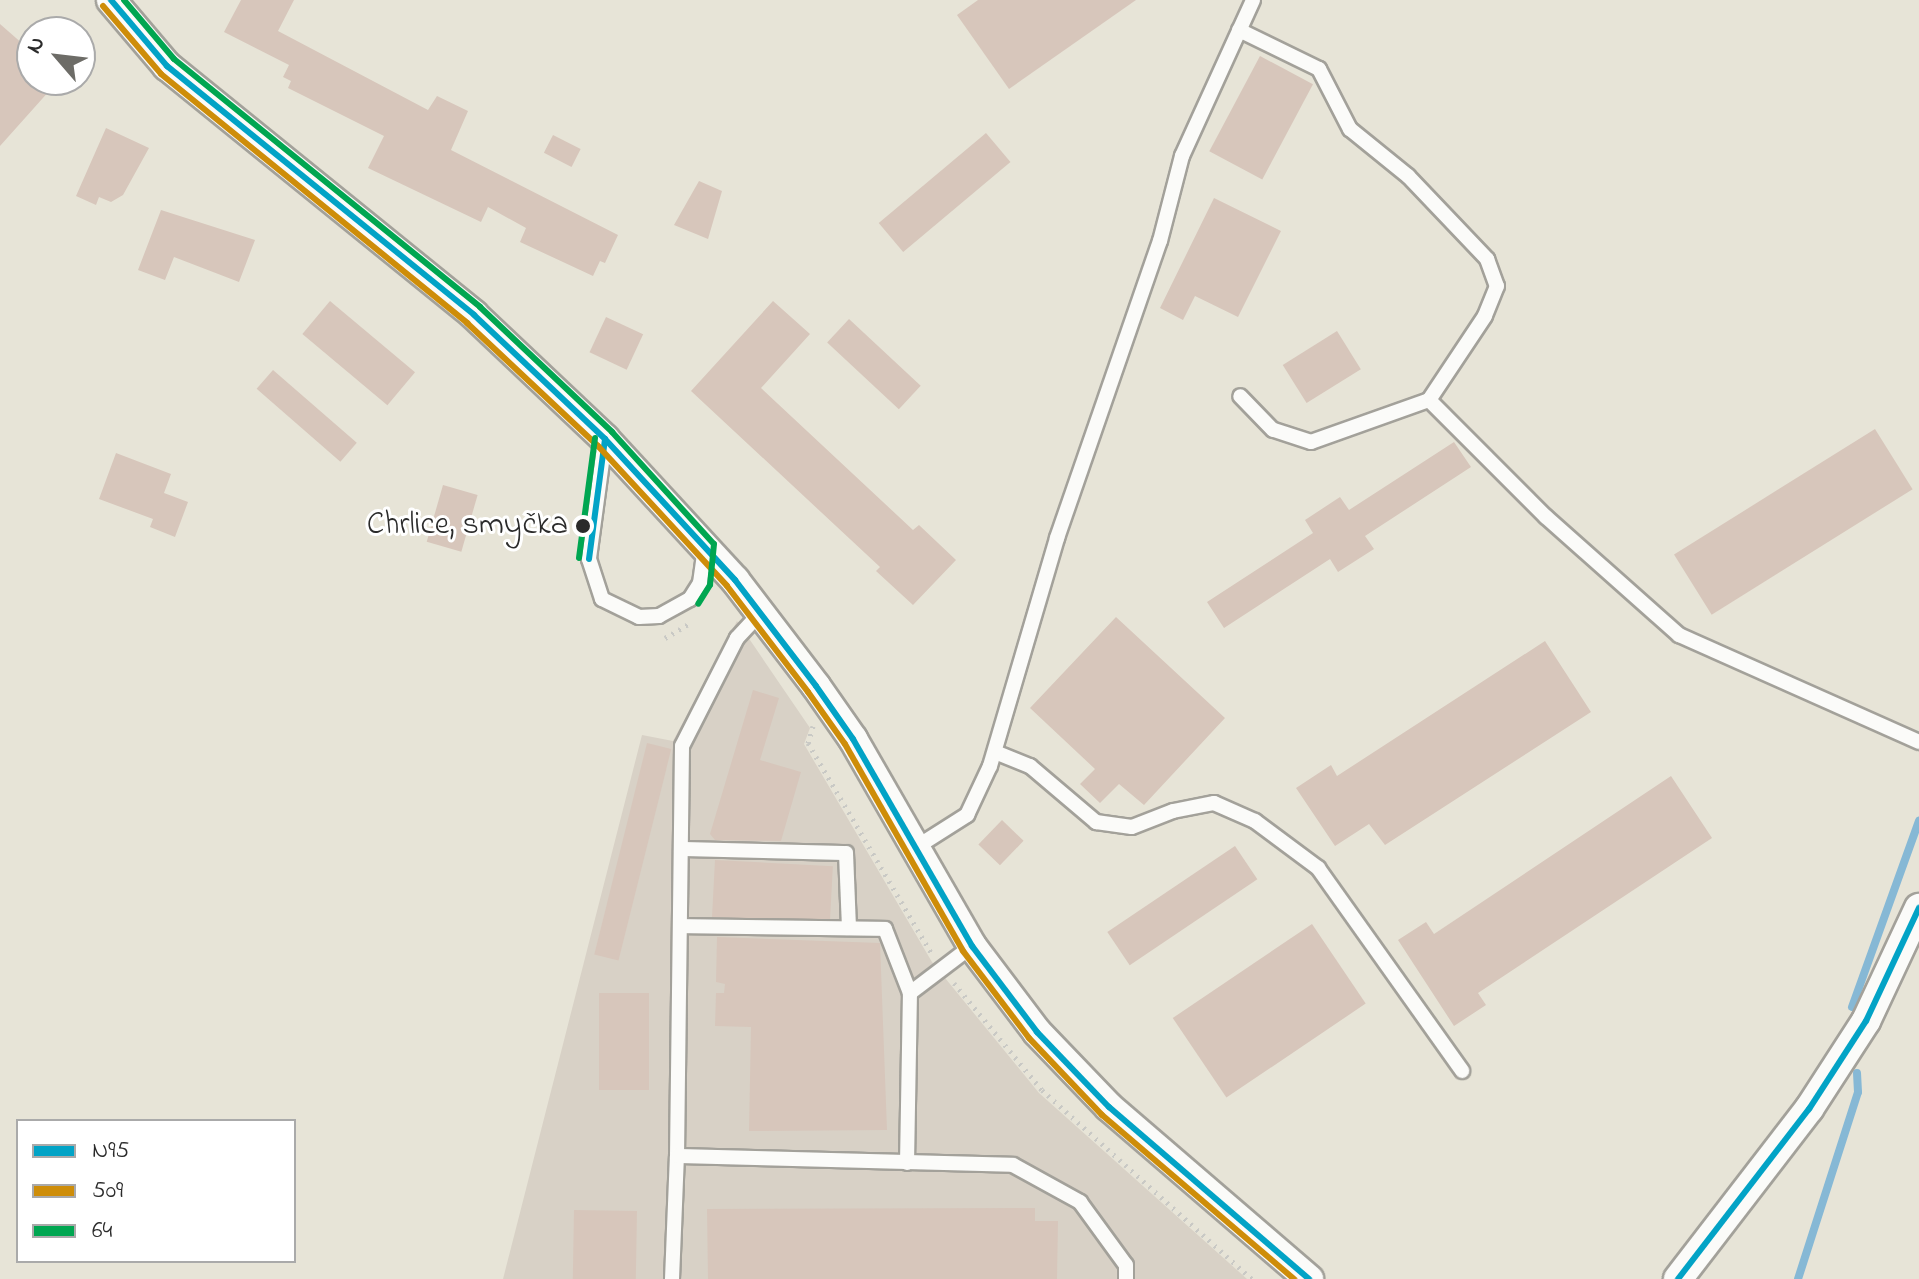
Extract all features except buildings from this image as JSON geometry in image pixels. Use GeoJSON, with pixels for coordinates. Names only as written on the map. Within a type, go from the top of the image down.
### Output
{"type":"FeatureCollection","features":[{"type":"Feature","properties":{"kind":"street"},"geometry":{"type":"LineString","coordinates":[[111,0],[167,66],[474,315],[605,439],[760,613],[853,739],[972,946],[1083,1082],[1309,1279]]}},
{"type":"Feature","properties":{"kind":"street"},"geometry":{"type":"LineString","coordinates":[[1678,1279],[1817,1096],[1866,1021],[1919,908]]}},
{"type":"Feature","properties":{"kind":"lane"},"geometry":{"type":"LineString","coordinates":[[915,848],[967,815],[995,752],[1057,538],[1160,241],[1182,156],[1253,0]]}},
{"type":"Feature","properties":{"kind":"lane"},"geometry":{"type":"LineString","coordinates":[[1239,30],[1319,69],[1350,129],[1408,176],[1496,271],[1497,286],[1485,316],[1429,400],[1311,442],[1273,430],[1240,396]]}},
{"type":"Feature","properties":{"kind":"lane"},"geometry":{"type":"LineString","coordinates":[[1429,400],[1546,517],[1679,635],[1919,742]]}},
{"type":"Feature","properties":{"kind":"lane"},"geometry":{"type":"LineString","coordinates":[[605,439],[589,559],[602,599],[639,617],[659,616],[690,599],[700,583],[705,548]]}},
{"type":"Feature","properties":{"kind":"lane"},"geometry":{"type":"LineString","coordinates":[[672,1279],[677,1156],[682,746],[737,638],[760,613]]}},
{"type":"Feature","properties":{"kind":"lane"},"geometry":{"type":"LineString","coordinates":[[995,752],[1030,766],[1096,822],[1132,827],[1173,811],[1214,803],[1255,821],[1318,868],[1462,1071]]}},
{"type":"Feature","properties":{"kind":"lane"},"geometry":{"type":"LineString","coordinates":[[681,849],[846,853],[849,928]]}},
{"type":"Feature","properties":{"kind":"lane"},"geometry":{"type":"LineString","coordinates":[[681,926],[885,929],[910,993],[907,1163]]}},
{"type":"Feature","properties":{"kind":"lane"},"geometry":{"type":"LineString","coordinates":[[910,993],[972,946]]}},
{"type":"Feature","properties":{"kind":"lane"},"geometry":{"type":"LineString","coordinates":[[677,1156],[1013,1165],[1080,1202],[1126,1265],[1126,1279]]}},
{"type":"Feature","properties":{"kind":"path"},"geometry":{"type":"LineString","coordinates":[[652,637],[682,631],[699,613]]}},
{"type":"Feature","properties":{"kind":"shaded area"},"geometry":{"type":"Polygon","coordinates":[[[737,621],[810,728],[804,744],[932,962],[1039,1093],[1247,1279],[503,1279],[642,735],[673,741],[737,621]]]}},
{"type":"Feature","properties":{"kind":"waterway"},"geometry":{"type":"LineString","coordinates":[[1852,1007],[1919,821]]}},
{"type":"Feature","properties":{"kind":"waterway"},"geometry":{"type":"LineString","coordinates":[[1798,1279],[1858,1092],[1857,1073]]}},
{"type":"Feature","properties":{"kind":"transit line","name":"N95"},"geometry":{"type":"LineString","coordinates":[[111,0],[167,66],[474,315],[605,439],[735,580],[816,686],[853,739],[972,946],[1037,1032],[1109,1107],[1309,1279]]}},
{"type":"Feature","properties":{"kind":"transit line","name":"64"},"geometry":{"type":"LineString","coordinates":[[124,0],[174,59],[480,307],[612,432],[714,544],[710,585],[698,604]]}},
{"type":"Feature","properties":{"kind":"transit line","name":"509"},"geometry":{"type":"LineString","coordinates":[[103,6],[161,74],[467,323],[598,446],[727,586],[808,692],[845,744],[963,951],[1029,1038],[1102,1115],[1294,1279]]}},
{"type":"Feature","properties":{"kind":"transit line","name":"64"},"geometry":{"type":"LineString","coordinates":[[579,558],[595,438]]}},
{"type":"Feature","properties":{"kind":"transit line","name":"N95"},"geometry":{"type":"LineString","coordinates":[[589,559],[605,439]]}},
{"type":"Feature","properties":{"kind":"transit line","name":"N95"},"geometry":{"type":"LineString","coordinates":[[1678,1279],[1809,1109],[1866,1021],[1919,908]]}},
{"type":"Feature","properties":{"kind":"place","name":"Chrlice, smyčka"},"geometry":{"type":"Point","coordinates":[583,526]}}]}
